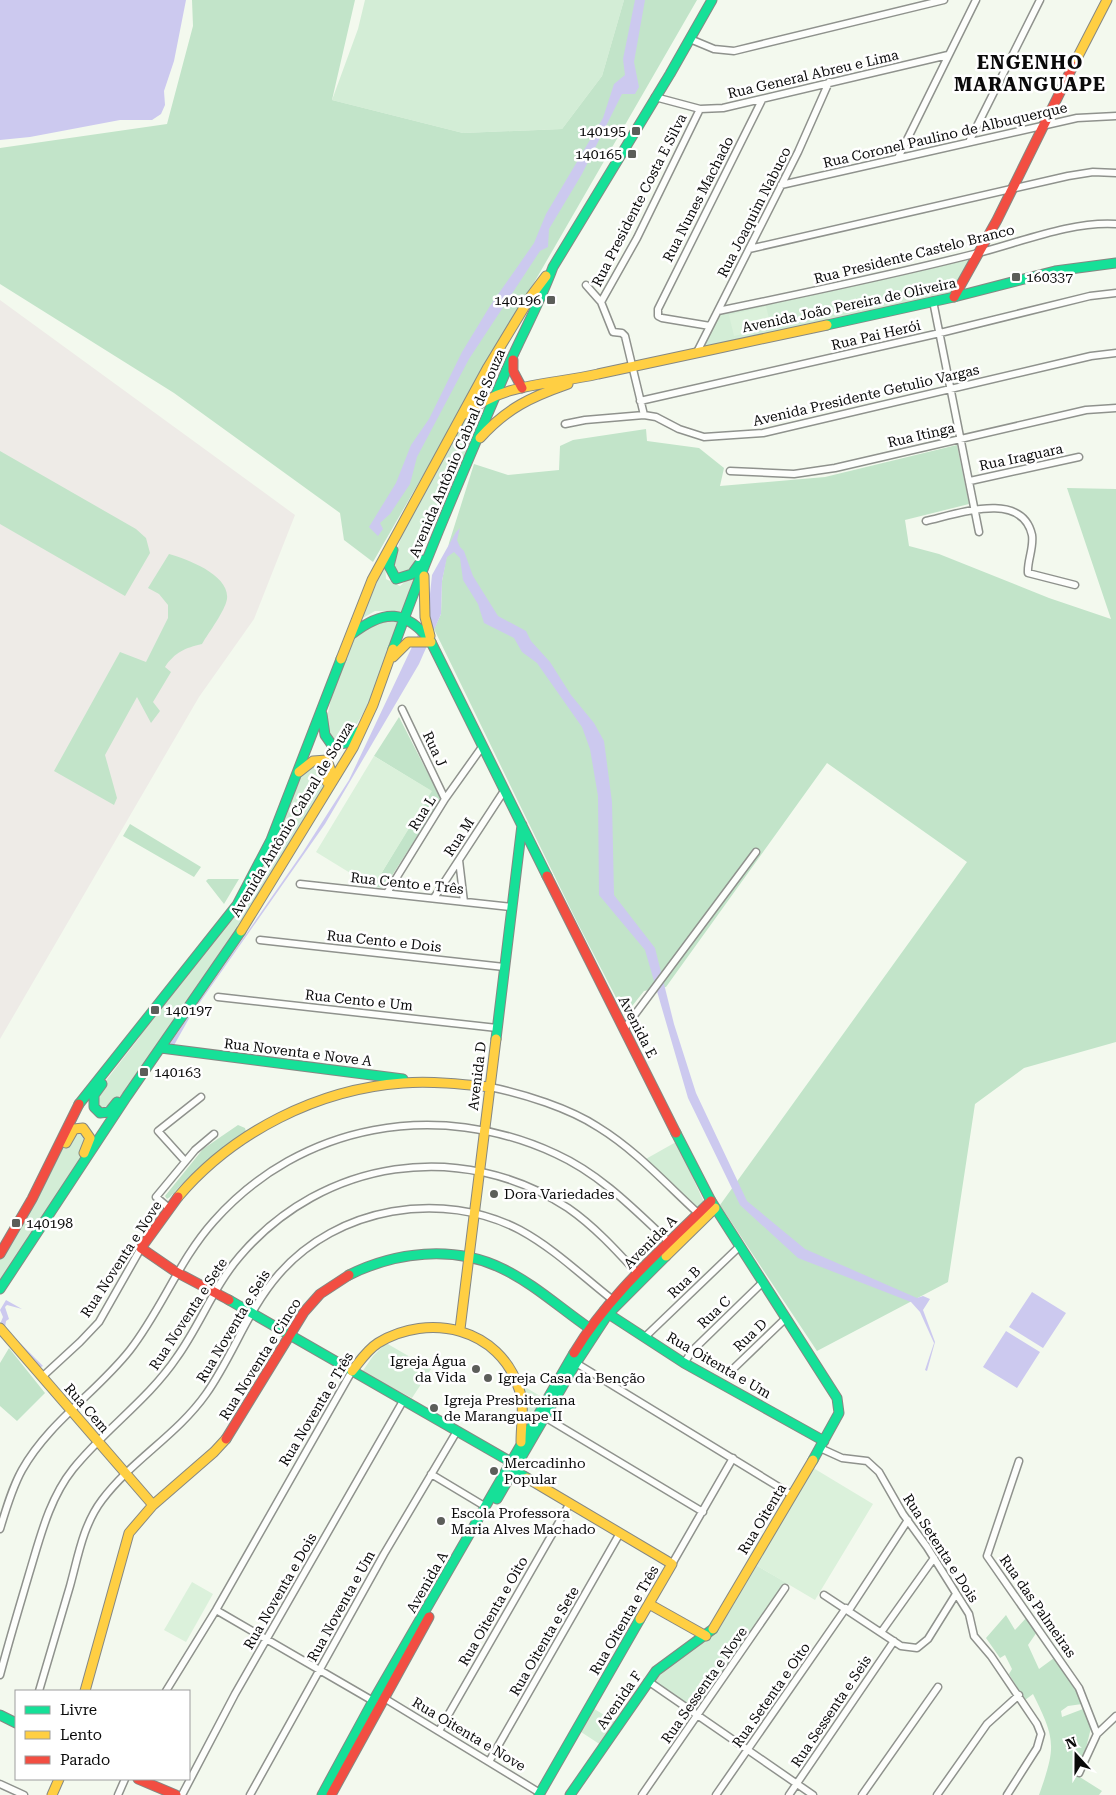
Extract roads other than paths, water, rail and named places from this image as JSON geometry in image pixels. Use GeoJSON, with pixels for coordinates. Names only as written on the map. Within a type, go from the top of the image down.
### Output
{"type":"FeatureCollection","features":[{"type":"Feature","properties":{"kind":"main road","name":"Avenida Antônio Cabral de Souza"},"geometry":{"type":"LineString","coordinates":[[0,1254],[32,1199],[70,1120],[86,1093],[159,1005],[237,905],[271,840],[372,580],[407,513],[464,415],[488,368],[531,296],[553,267],[712,0]]}},
{"type":"Feature","properties":{"kind":"main road"},"geometry":{"type":"LineString","coordinates":[[954,297],[979,253],[1107,0]]}},
{"type":"Feature","properties":{"kind":"main road","name":"Avenida João Pereira de Oliveira"},"geometry":{"type":"LineString","coordinates":[[464,415],[476,403],[497,393],[587,377],[954,297],[1079,266],[1116,263]]}},
{"type":"Feature","properties":{"kind":"main road","name":"Avenida Antônio Cabral de Souza"},"geometry":{"type":"LineString","coordinates":[[0,1289],[280,869],[353,748],[388,665],[404,618],[460,478],[514,353],[542,298],[553,267]]}},
{"type":"Feature","properties":{"kind":"main road"},"geometry":{"type":"LineString","coordinates":[[514,353],[513,371],[522,388]]}},
{"type":"Feature","properties":{"kind":"main road","name":"Avenida João Pereira de Oliveira"},"geometry":{"type":"LineString","coordinates":[[474,445],[489,426],[511,406],[525,399],[587,377]]}},
{"type":"Feature","properties":{"kind":"main road"},"geometry":{"type":"LineString","coordinates":[[407,513],[390,558],[390,571],[396,579],[407,577],[419,566],[450,495],[460,478]]}},
{"type":"Feature","properties":{"kind":"main road"},"geometry":{"type":"LineString","coordinates":[[424,569],[425,617],[432,642]]}},
{"type":"Feature","properties":{"kind":"main road"},"geometry":{"type":"LineString","coordinates":[[351,635],[372,619],[392,615],[404,618],[421,627],[432,642]]}},
{"type":"Feature","properties":{"kind":"main road"},"geometry":{"type":"LineString","coordinates":[[388,665],[402,646],[413,641],[432,642]]}},
{"type":"Feature","properties":{"kind":"main road","name":"Avenida E"},"geometry":{"type":"LineString","coordinates":[[432,642],[482,747],[713,1204],[837,1398],[839,1413]]}},
{"type":"Feature","properties":{"kind":"main road"},"geometry":{"type":"LineString","coordinates":[[322,710],[325,735],[332,745],[346,743],[365,723]]}},
{"type":"Feature","properties":{"kind":"main road"},"geometry":{"type":"LineString","coordinates":[[280,869],[286,847],[328,779],[331,766],[327,760],[319,759],[313,761],[298,773]]}},
{"type":"Feature","properties":{"kind":"main road","name":"Avenida D"},"geometry":{"type":"LineString","coordinates":[[460,1329],[522,825]]}},
{"type":"Feature","properties":{"kind":"main road"},"geometry":{"type":"LineString","coordinates":[[159,1005],[148,1024],[94,1095],[92,1101],[97,1112],[109,1112],[115,1106],[174,1020],[196,997]]}},
{"type":"Feature","properties":{"kind":"main road","name":"Rua Noventa e Nove A"},"geometry":{"type":"LineString","coordinates":[[161,1048],[430,1082]]}},
{"type":"Feature","properties":{"kind":"main road","name":"Rua Noventa e Nove"},"geometry":{"type":"LineString","coordinates":[[141,1248],[168,1208],[198,1176],[222,1155],[285,1116],[315,1102],[364,1088],[430,1082],[490,1087]]}},
{"type":"Feature","properties":{"kind":"main road"},"geometry":{"type":"LineString","coordinates":[[32,1199],[48,1177],[71,1133],[77,1128],[87,1130],[90,1138],[87,1147],[47,1210],[36,1236]]}},
{"type":"Feature","properties":{"kind":"main road","name":"Avenida A"},"geometry":{"type":"LineString","coordinates":[[331,1795],[589,1328],[713,1204]]}},
{"type":"Feature","properties":{"kind":"main road","name":"Avenida A"},"geometry":{"type":"LineString","coordinates":[[615,1301],[637,1274],[669,1242],[701,1216]]}},
{"type":"Feature","properties":{"kind":"main road"},"geometry":{"type":"LineString","coordinates":[[141,1248],[176,1272],[254,1313],[457,1431],[620,1534],[672,1564]]}},
{"type":"Feature","properties":{"kind":"main road","name":"Rua Noventa e Cinco"},"geometry":{"type":"LineString","coordinates":[[85,1690],[129,1533],[153,1505],[214,1452],[229,1435],[304,1311],[316,1298],[336,1282],[360,1269],[391,1258],[420,1253],[469,1257],[487,1262],[510,1273],[589,1328]]}},
{"type":"Feature","properties":{"kind":"main road","name":"Avenida A"},"geometry":{"type":"LineString","coordinates":[[322,1795],[373,1700],[512,1466],[521,1445],[576,1363],[605,1312]]}},
{"type":"Feature","properties":{"kind":"main road","name":"Rua Oitenta e Um"},"geometry":{"type":"LineString","coordinates":[[605,1312],[684,1362],[822,1444]]}},
{"type":"Feature","properties":{"kind":"main road","name":"Rua Noventa e Três"},"geometry":{"type":"LineString","coordinates":[[352,1371],[368,1351],[388,1337],[423,1326],[437,1325],[460,1329],[486,1342],[499,1354],[514,1376],[522,1404],[521,1445]]}},
{"type":"Feature","properties":{"kind":"main road","name":"Rua Cem"},"geometry":{"type":"LineString","coordinates":[[0,1328],[125,1475],[153,1505]]}},
{"type":"Feature","properties":{"kind":"main road","name":"Rua Oitenta"},"geometry":{"type":"LineString","coordinates":[[706,1636],[718,1621],[839,1413]]}},
{"type":"Feature","properties":{"kind":"main road","name":"Rua Oitenta e Três"},"geometry":{"type":"LineString","coordinates":[[540,1794],[672,1564]]}},
{"type":"Feature","properties":{"kind":"main road"},"geometry":{"type":"LineString","coordinates":[[649,1604],[706,1636]]}},
{"type":"Feature","properties":{"kind":"main road","name":"Avenida F"},"geometry":{"type":"LineString","coordinates":[[570,1795],[648,1681],[664,1664],[706,1636]]}},
{"type":"Feature","properties":{"kind":"main road"},"geometry":{"type":"LineString","coordinates":[[0,1715],[15,1722]]}},
{"type":"Feature","properties":{"kind":"main road"},"geometry":{"type":"LineString","coordinates":[[52,1795],[59,1780]]}},
{"type":"Feature","properties":{"kind":"main road"},"geometry":{"type":"LineString","coordinates":[[140,1780],[176,1795]]}},
{"type":"Feature","properties":{"kind":"street"},"geometry":{"type":"LineString","coordinates":[[690,39],[714,49],[734,51],[944,0]]}},
{"type":"Feature","properties":{"kind":"street"},"geometry":{"type":"LineString","coordinates":[[898,158],[976,0]]}},
{"type":"Feature","properties":{"kind":"street"},"geometry":{"type":"LineString","coordinates":[[969,142],[1040,0]]}},
{"type":"Feature","properties":{"kind":"street","name":"Rua General Abreu e Lima"},"geometry":{"type":"LineString","coordinates":[[655,97],[700,109],[762,100],[829,82],[948,55]]}},
{"type":"Feature","properties":{"kind":"street","name":"Rua Joaquim Nabuco"},"geometry":{"type":"LineString","coordinates":[[698,352],[818,111],[829,82]]}},
{"type":"Feature","properties":{"kind":"street","name":"Rua Nunes Machado"},"geometry":{"type":"LineString","coordinates":[[710,326],[662,318],[658,316],[658,309],[762,100]]}},
{"type":"Feature","properties":{"kind":"street","name":"Rua Presidente Costa E Silva"},"geometry":{"type":"LineString","coordinates":[[601,302],[637,238],[700,109]]}},
{"type":"Feature","properties":{"kind":"street","name":"Rua Coronel Paulino de Albuquerque"},"geometry":{"type":"LineString","coordinates":[[781,185],[1043,125],[1077,118],[1116,116]]}},
{"type":"Feature","properties":{"kind":"street"},"geometry":{"type":"LineString","coordinates":[[749,249],[1068,176],[1093,172],[1116,173]]}},
{"type":"Feature","properties":{"kind":"street","name":"Rua Presidente Castelo Branco"},"geometry":{"type":"LineString","coordinates":[[718,312],[979,253],[1084,226],[1116,224]]}},
{"type":"Feature","properties":{"kind":"street"},"geometry":{"type":"LineString","coordinates":[[586,285],[601,302],[613,332],[624,334],[644,414]]}},
{"type":"Feature","properties":{"kind":"street","name":"Rua Pai Herói"},"geometry":{"type":"LineString","coordinates":[[640,401],[940,333],[1090,296],[1116,292]]}},
{"type":"Feature","properties":{"kind":"street"},"geometry":{"type":"LineString","coordinates":[[933,301],[970,480],[978,532]]}},
{"type":"Feature","properties":{"kind":"street","name":"Avenida Presidente Getulio Vargas"},"geometry":{"type":"LineString","coordinates":[[565,424],[644,414],[656,417],[695,435],[763,433],[1091,356],[1116,353]]}},
{"type":"Feature","properties":{"kind":"street","name":"Rua Itinga"},"geometry":{"type":"LineString","coordinates":[[730,470],[810,472],[1086,410],[1116,408]]}},
{"type":"Feature","properties":{"kind":"street","name":"Rua Iraguara"},"geometry":{"type":"LineString","coordinates":[[970,480],[1079,457]]}},
{"type":"Feature","properties":{"kind":"street"},"geometry":{"type":"LineString","coordinates":[[926,521],[974,509],[997,509],[1024,517],[1028,523],[1032,544],[1028,573],[1075,585]]}},
{"type":"Feature","properties":{"kind":"street","name":"Rua J"},"geometry":{"type":"LineString","coordinates":[[402,709],[446,799]]}},
{"type":"Feature","properties":{"kind":"street","name":"Rua L"},"geometry":{"type":"LineString","coordinates":[[387,893],[446,799],[482,747]]}},
{"type":"Feature","properties":{"kind":"street","name":"Rua M"},"geometry":{"type":"LineString","coordinates":[[434,898],[504,790]]}},
{"type":"Feature","properties":{"kind":"street"},"geometry":{"type":"LineString","coordinates":[[624,1030],[756,852]]}},
{"type":"Feature","properties":{"kind":"street"},"geometry":{"type":"LineString","coordinates":[[459,860],[464,902]]}},
{"type":"Feature","properties":{"kind":"street","name":"Rua Cento e Três"},"geometry":{"type":"LineString","coordinates":[[300,884],[511,907]]}},
{"type":"Feature","properties":{"kind":"street","name":"Rua Cento e Dois"},"geometry":{"type":"LineString","coordinates":[[260,940],[504,967]]}},
{"type":"Feature","properties":{"kind":"street","name":"Rua Cento e Um"},"geometry":{"type":"LineString","coordinates":[[218,997],[497,1028]]}},
{"type":"Feature","properties":{"kind":"street","name":"Rua Noventa e Nove"},"geometry":{"type":"LineString","coordinates":[[490,1087],[549,1104],[597,1126],[644,1161],[701,1216]]}},
{"type":"Feature","properties":{"kind":"street"},"geometry":{"type":"LineString","coordinates":[[185,1160],[158,1131],[201,1097]]}},
{"type":"Feature","properties":{"kind":"street"},"geometry":{"type":"LineString","coordinates":[[0,1529],[14,1487],[22,1470],[43,1440],[129,1351],[154,1315],[176,1272],[202,1236],[235,1199],[275,1169],[302,1154],[366,1130],[429,1124],[485,1129],[556,1154],[582,1168],[603,1182],[669,1242]]}},
{"type":"Feature","properties":{"kind":"street"},"geometry":{"type":"LineString","coordinates":[[168,1208],[156,1197],[185,1160],[214,1134]]}},
{"type":"Feature","properties":{"kind":"street","name":"Rua Noventa e Sete"},"geometry":{"type":"LineString","coordinates":[[0,1675],[48,1513],[72,1470],[97,1442],[159,1381],[193,1332],[215,1292],[240,1255],[276,1222],[330,1188],[356,1177],[380,1170],[444,1167],[480,1170],[524,1185],[568,1209],[594,1229],[637,1274]]}},
{"type":"Feature","properties":{"kind":"street","name":"Rua Noventa e Seis"},"geometry":{"type":"LineString","coordinates":[[39,1690],[86,1531],[101,1501],[125,1475],[195,1409],[208,1391],[267,1289],[296,1256],[322,1238],[375,1214],[400,1209],[429,1208],[474,1213],[493,1218],[544,1245],[615,1301]]}},
{"type":"Feature","properties":{"kind":"street","name":"Rua B"},"geometry":{"type":"LineString","coordinates":[[645,1337],[740,1246]]}},
{"type":"Feature","properties":{"kind":"street","name":"Rua Noventa e Nove"},"geometry":{"type":"LineString","coordinates":[[42,1377],[80,1342],[98,1322],[141,1248]]}},
{"type":"Feature","properties":{"kind":"street","name":"Rua C"},"geometry":{"type":"LineString","coordinates":[[684,1362],[693,1350],[763,1282]]}},
{"type":"Feature","properties":{"kind":"street","name":"Rua D"},"geometry":{"type":"LineString","coordinates":[[732,1370],[786,1318]]}},
{"type":"Feature","properties":{"kind":"street"},"geometry":{"type":"LineString","coordinates":[[576,1363],[792,1496]]}},
{"type":"Feature","properties":{"kind":"street","name":"Rua Noventa e Três"},"geometry":{"type":"LineString","coordinates":[[167,1690],[216,1610],[352,1371]]}},
{"type":"Feature","properties":{"kind":"street","name":"Rua Noventa e Dois"},"geometry":{"type":"LineString","coordinates":[[182,1795],[266,1640],[403,1401]]}},
{"type":"Feature","properties":{"kind":"street"},"geometry":{"type":"LineString","coordinates":[[542,1415],[703,1512]]}},
{"type":"Feature","properties":{"kind":"street","name":"Rua Noventa e Um"},"geometry":{"type":"LineString","coordinates":[[250,1795],[319,1670],[457,1431]]}},
{"type":"Feature","properties":{"kind":"street","name":"Rua Setenta e Dois"},"geometry":{"type":"LineString","coordinates":[[822,1444],[842,1458],[866,1461],[879,1472],[969,1614],[974,1636],[1019,1695],[1041,1734],[1032,1758],[1007,1795]]}},
{"type":"Feature","properties":{"kind":"street","name":"Rua Oitenta e Três"},"geometry":{"type":"LineString","coordinates":[[672,1564],[732,1458]]}},
{"type":"Feature","properties":{"kind":"street","name":"Rua das Palmeiras"},"geometry":{"type":"LineString","coordinates":[[1019,1461],[986,1556],[1079,1688],[1097,1734]]}},
{"type":"Feature","properties":{"kind":"street"},"geometry":{"type":"LineString","coordinates":[[431,1474],[486,1507]]}},
{"type":"Feature","properties":{"kind":"street","name":"Rua Oitenta e Oito"},"geometry":{"type":"LineString","coordinates":[[439,1731],[570,1503]]}},
{"type":"Feature","properties":{"kind":"street","name":"Rua Setenta e Oito"},"geometry":{"type":"LineString","coordinates":[[716,1795],[908,1520]]}},
{"type":"Feature","properties":{"kind":"street","name":"Rua Oitenta e Sete"},"geometry":{"type":"LineString","coordinates":[[490,1760],[620,1534]]}},
{"type":"Feature","properties":{"kind":"street"},"geometry":{"type":"LineString","coordinates":[[882,1631],[934,1558]]}},
{"type":"Feature","properties":{"kind":"street","name":"Rua Sessenta e Nove"},"geometry":{"type":"LineString","coordinates":[[642,1795],[785,1588]]}},
{"type":"Feature","properties":{"kind":"street"},"geometry":{"type":"LineString","coordinates":[[824,1595],[882,1631],[894,1641],[909,1648],[922,1645],[956,1594]]}},
{"type":"Feature","properties":{"kind":"street"},"geometry":{"type":"LineString","coordinates":[[216,1610],[373,1700],[384,1698]]}},
{"type":"Feature","properties":{"kind":"street","name":"Rua Sessenta e Seis"},"geometry":{"type":"LineString","coordinates":[[789,1795],[894,1641]]}},
{"type":"Feature","properties":{"kind":"street"},"geometry":{"type":"LineString","coordinates":[[648,1681],[813,1795]]}},
{"type":"Feature","properties":{"kind":"street"},"geometry":{"type":"LineString","coordinates":[[862,1795],[938,1687]]}},
{"type":"Feature","properties":{"kind":"street"},"geometry":{"type":"LineString","coordinates":[[937,1795],[986,1724],[1019,1695]]}},
{"type":"Feature","properties":{"kind":"street","name":"Rua Oitenta e Nove"},"geometry":{"type":"LineString","coordinates":[[384,1698],[490,1760],[540,1794]]}},
{"type":"Feature","properties":{"kind":"street"},"geometry":{"type":"LineString","coordinates":[[1079,1774],[1097,1734],[1116,1716]]}},
{"type":"Feature","properties":{"kind":"street"},"geometry":{"type":"LineString","coordinates":[[118,1795],[125,1780]]}},
{"type":"Feature","properties":{"kind":"street"},"geometry":{"type":"LineString","coordinates":[[0,1784],[24,1795]]}},
{"type":"Feature","properties":{"kind":"street"},"geometry":{"type":"LineString","coordinates":[[1012,1795],[1014,1785]]}},
{"type":"Feature","properties":{"kind":"water"},"geometry":{"type":"Polygon","coordinates":[[[0,0],[186,0],[174,61],[164,91],[165,105],[161,114],[152,120],[120,120],[30,137],[0,140],[0,0]]]}},
{"type":"Feature","properties":{"kind":"water"},"geometry":{"type":"Polygon","coordinates":[[[635,0],[645,0],[634,62],[639,87],[635,94],[622,94],[582,174],[549,229],[548,247],[540,251],[469,359],[417,457],[410,484],[390,514],[380,523],[383,529],[378,536],[369,527],[396,483],[411,445],[429,419],[462,352],[490,306],[534,243],[546,214],[603,118],[614,84],[625,75],[623,59],[635,0]]]}},
{"type":"Feature","properties":{"kind":"water"},"geometry":{"type":"Polygon","coordinates":[[[460,528],[457,540],[460,547],[464,551],[473,576],[498,616],[526,631],[531,641],[550,662],[571,695],[594,723],[604,741],[612,802],[614,895],[655,948],[674,1024],[696,1093],[747,1201],[805,1249],[917,1298],[923,1296],[930,1299],[923,1310],[935,1342],[927,1371],[925,1370],[934,1343],[920,1312],[911,1302],[798,1258],[740,1205],[688,1098],[645,950],[599,895],[598,796],[590,749],[582,727],[537,663],[522,652],[514,638],[484,623],[478,604],[463,580],[460,558],[454,552],[447,557],[442,581],[441,614],[419,664],[325,824],[191,1015],[173,1047],[169,1045],[303,852],[349,780],[428,613],[432,575],[460,528]]]}},
{"type":"Feature","properties":{"kind":"water"},"geometry":{"type":"Polygon","coordinates":[[[1032,1292],[1066,1313],[1043,1348],[1009,1327],[1032,1292]]]}},
{"type":"Feature","properties":{"kind":"water"},"geometry":{"type":"Polygon","coordinates":[[[6,1300],[22,1309],[7,1305],[5,1307],[9,1319],[6,1321],[5,1328],[43,1366],[39,1368],[0,1324],[3,1317],[0,1310],[6,1300]]]}},
{"type":"Feature","properties":{"kind":"water"},"geometry":{"type":"Polygon","coordinates":[[[1006,1331],[1040,1352],[1017,1388],[983,1367],[1006,1331]]]}},
{"type":"Feature","properties":{"kind":"place","name":"140195"},"geometry":{"type":"Point","coordinates":[636,131]}},
{"type":"Feature","properties":{"kind":"place","name":"140165"},"geometry":{"type":"Point","coordinates":[632,154]}},
{"type":"Feature","properties":{"kind":"place","name":"160337"},"geometry":{"type":"Point","coordinates":[1016,277]}},
{"type":"Feature","properties":{"kind":"place","name":"140196"},"geometry":{"type":"Point","coordinates":[551,300]}},
{"type":"Feature","properties":{"kind":"place","name":"140197"},"geometry":{"type":"Point","coordinates":[155,1010]}},
{"type":"Feature","properties":{"kind":"place","name":"140163"},"geometry":{"type":"Point","coordinates":[144,1072]}},
{"type":"Feature","properties":{"kind":"place","name":"Dora Variedades"},"geometry":{"type":"Point","coordinates":[494,1194]}},
{"type":"Feature","properties":{"kind":"place","name":"140198"},"geometry":{"type":"Point","coordinates":[16,1223]}},
{"type":"Feature","properties":{"kind":"place","name":"Igreja Água da Vida"},"geometry":{"type":"Point","coordinates":[476,1369]}},
{"type":"Feature","properties":{"kind":"place","name":"Igreja Casa da Benção"},"geometry":{"type":"Point","coordinates":[488,1378]}},
{"type":"Feature","properties":{"kind":"place","name":"Igreja Presbiteriana de Maranguape II"},"geometry":{"type":"Point","coordinates":[434,1408]}},
{"type":"Feature","properties":{"kind":"place","name":"Mercadinho Popular"},"geometry":{"type":"Point","coordinates":[494,1471]}},
{"type":"Feature","properties":{"kind":"place","name":"Escola Professora Maria Alves Machado"},"geometry":{"type":"Point","coordinates":[441,1521]}},
{"type":"Feature","properties":{"kind":"district","name":"ENGENHO MARANGUAPE"},"geometry":{"type":"Point","coordinates":[1030,73]}}]}
